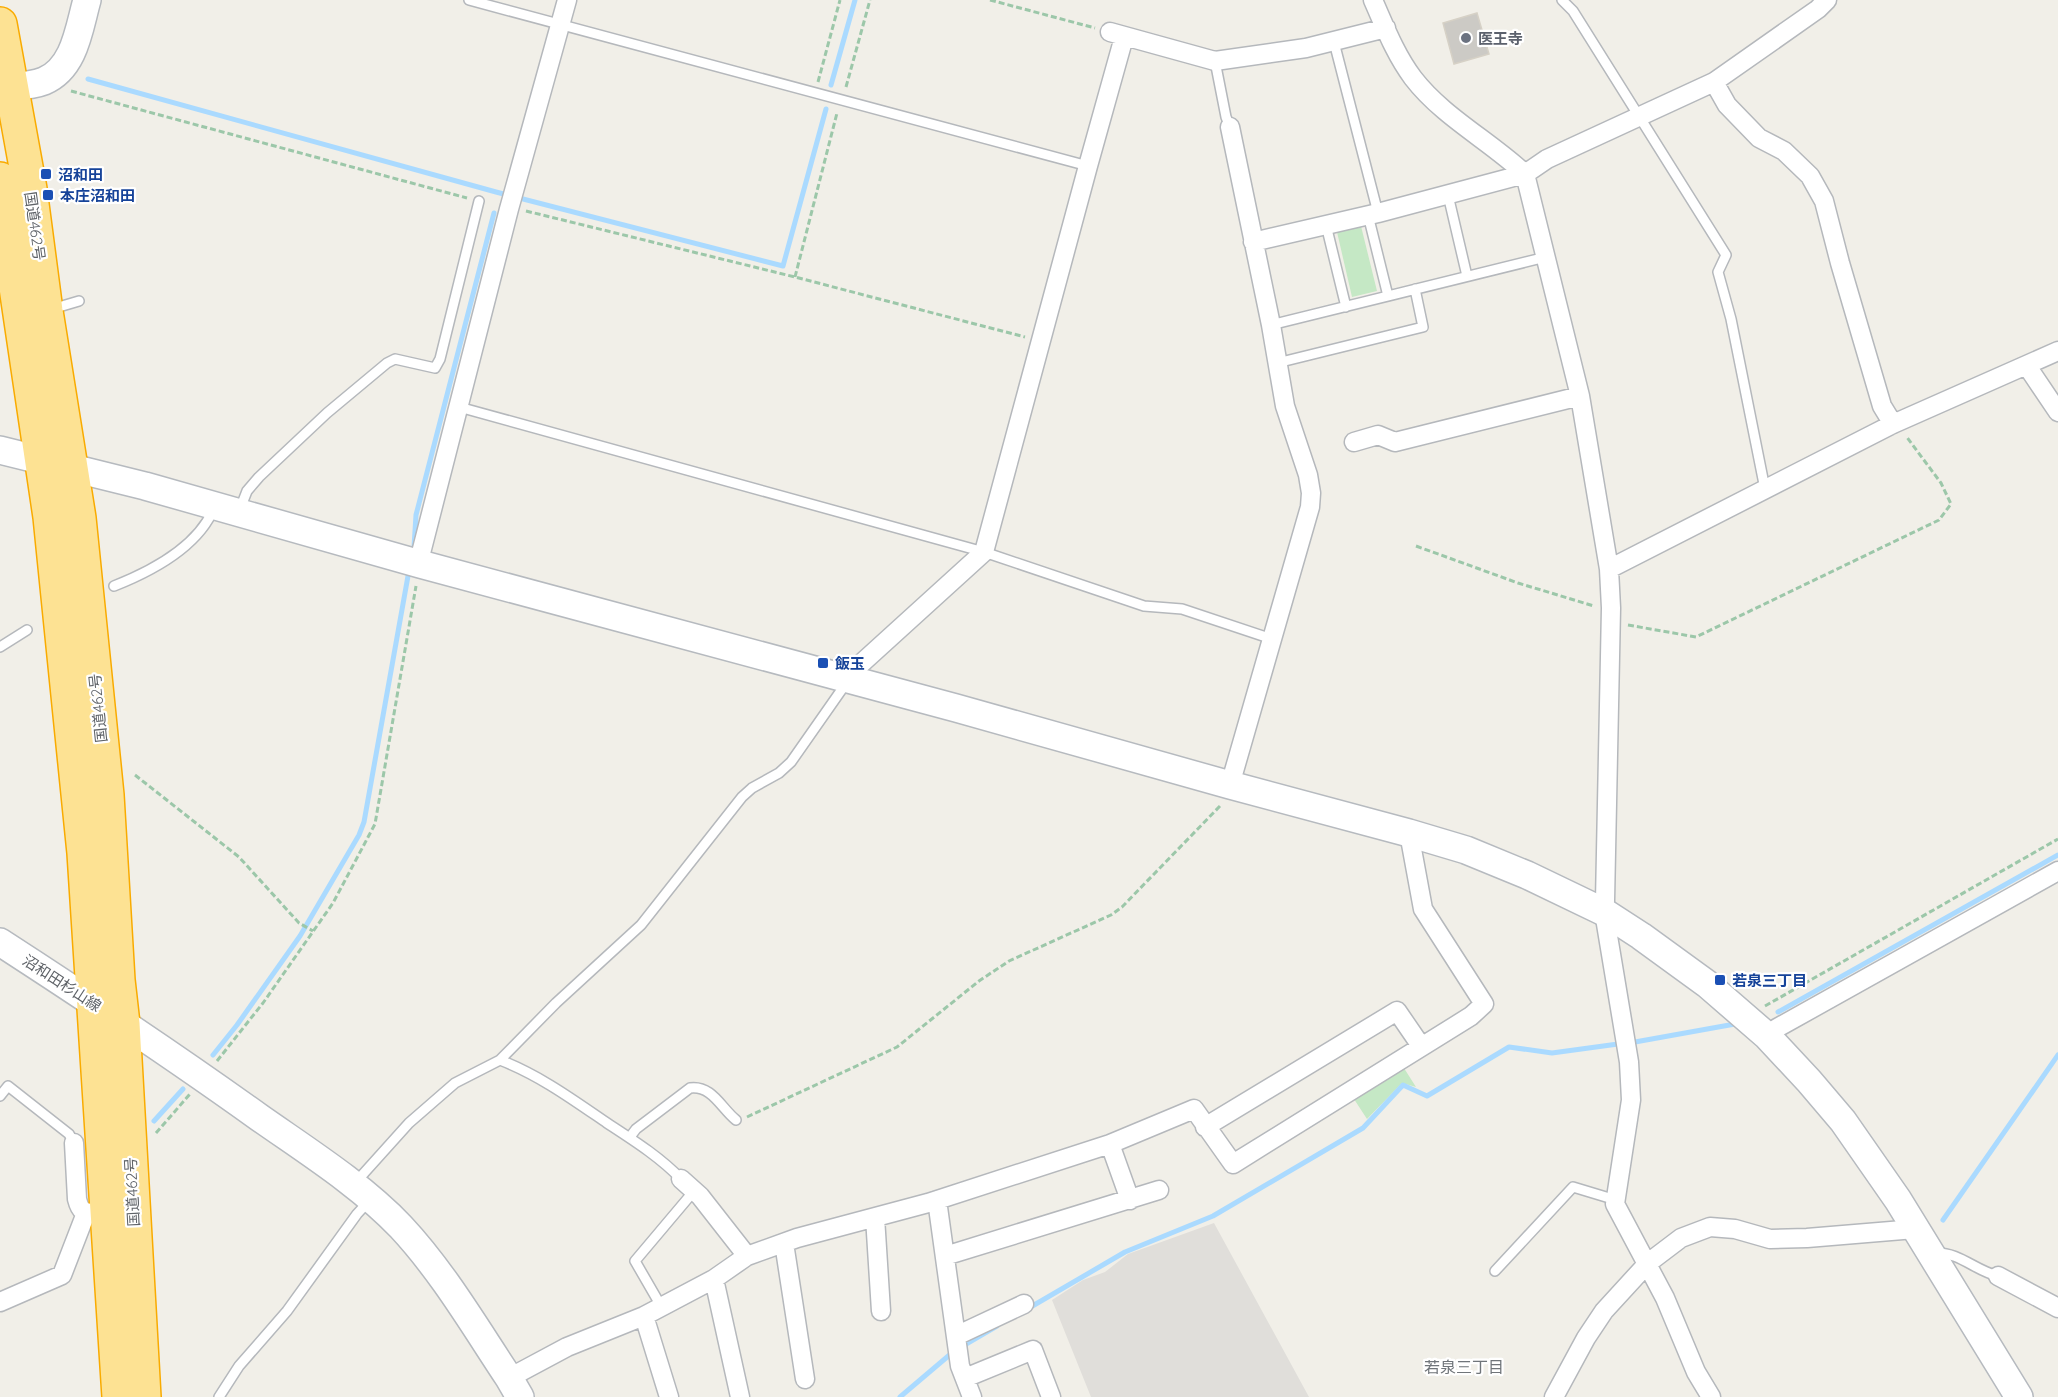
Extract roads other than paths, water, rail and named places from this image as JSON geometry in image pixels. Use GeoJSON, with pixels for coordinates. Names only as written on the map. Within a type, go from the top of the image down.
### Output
{"type":"FeatureCollection","features":[{"type":"Feature","properties":{"kind":"highway","name":"国道462号"},"geometry":{"type":"LineString","coordinates":[[0,24],[30,189],[46,311],[57,464],[50,517],[84,853],[92,1002],[96,1213],[119,1397]]}},
{"type":"Feature","properties":{"kind":"highway","name":"国道462号"},"geometry":{"type":"LineString","coordinates":[[0,179],[57,464],[107,795],[118,980],[123,1024],[144,1397]]}},
{"type":"Feature","properties":{"kind":"street"},"geometry":{"type":"LineString","coordinates":[[11,87],[37,83],[53,76],[68,61],[87,0]]}},
{"type":"Feature","properties":{"kind":"street"},"geometry":{"type":"LineString","coordinates":[[420,564],[509,209],[567,0]]}},
{"type":"Feature","properties":{"kind":"street"},"geometry":{"type":"LineString","coordinates":[[1373,0],[1395,48],[1414,79],[1438,103],[1525,174],[1580,396],[1609,569],[1611,615],[1604,912],[1629,1062],[1631,1100],[1615,1204],[1648,1263],[1696,1372],[1711,1397]]}},
{"type":"Feature","properties":{"kind":"street"},"geometry":{"type":"LineString","coordinates":[[1253,242],[1373,214],[1525,174],[1547,159],[1714,82],[1818,9],[1827,0]]}},
{"type":"Feature","properties":{"kind":"street"},"geometry":{"type":"LineString","coordinates":[[849,680],[853,671],[984,552],[1088,166],[1117,35],[1215,61],[1306,48],[1386,28]]}},
{"type":"Feature","properties":{"kind":"street"},"geometry":{"type":"LineString","coordinates":[[1714,82],[1727,105],[1759,138],[1784,152],[1810,176],[1824,201],[1882,406],[1895,423]]}},
{"type":"Feature","properties":{"kind":"street"},"geometry":{"type":"LineString","coordinates":[[1230,128],[1271,325],[1285,406],[1308,475],[1311,493],[1310,507],[1230,785]]}},
{"type":"Feature","properties":{"kind":"street"},"geometry":{"type":"LineString","coordinates":[[1609,569],[1895,423],[2058,351]]}},
{"type":"Feature","properties":{"kind":"street"},"geometry":{"type":"LineString","coordinates":[[2027,366],[2058,412]]}},
{"type":"Feature","properties":{"kind":"street"},"geometry":{"type":"LineString","coordinates":[[1354,442],[1378,435],[1395,442],[1580,396]]}},
{"type":"Feature","properties":{"kind":"street"},"geometry":{"type":"LineString","coordinates":[[0,450],[227,509],[420,564],[1409,833],[1466,850],[1527,874],[1604,912],[1673,958],[1747,1017],[1767,1036],[1843,1121],[1898,1200],[2019,1397]]}},
{"type":"Feature","properties":{"kind":"street"},"geometry":{"type":"LineString","coordinates":[[514,1388],[567,1347],[645,1316],[714,1279],[747,1256],[784,1242],[937,1200],[1110,1144],[1194,1109],[1233,1164],[1471,1016],[1484,1004],[1423,909],[1409,833]]}},
{"type":"Feature","properties":{"kind":"street"},"geometry":{"type":"LineString","coordinates":[[1767,1036],[1777,1028],[2058,872]]}},
{"type":"Feature","properties":{"kind":"street","name":"沼和田杉山線"},"geometry":{"type":"LineString","coordinates":[[0,942],[204,1078],[362,1192],[399,1225],[427,1257],[514,1388]]}},
{"type":"Feature","properties":{"kind":"street"},"geometry":{"type":"LineString","coordinates":[[1205,1127],[1397,1011],[1421,1046]]}},
{"type":"Feature","properties":{"kind":"street"},"geometry":{"type":"LineString","coordinates":[[0,1302],[62,1275],[96,1213],[81,1211],[76,1199],[74,1143]]}},
{"type":"Feature","properties":{"kind":"street"},"geometry":{"type":"LineString","coordinates":[[1110,1144],[1130,1200]]}},
{"type":"Feature","properties":{"kind":"street"},"geometry":{"type":"LineString","coordinates":[[688,1185],[747,1256]]}},
{"type":"Feature","properties":{"kind":"street"},"geometry":{"type":"LineString","coordinates":[[945,1256],[1159,1190]]}},
{"type":"Feature","properties":{"kind":"street"},"geometry":{"type":"LineString","coordinates":[[937,1200],[958,1346],[972,1397]]}},
{"type":"Feature","properties":{"kind":"street"},"geometry":{"type":"LineString","coordinates":[[875,1217],[881,1311]]}},
{"type":"Feature","properties":{"kind":"street"},"geometry":{"type":"LineString","coordinates":[[1554,1397],[1586,1338],[1604,1311],[1648,1263],[1681,1238],[1710,1227],[1735,1229],[1770,1239],[1915,1229]]}},
{"type":"Feature","properties":{"kind":"street"},"geometry":{"type":"LineString","coordinates":[[784,1242],[806,1379]]}},
{"type":"Feature","properties":{"kind":"street"},"geometry":{"type":"LineString","coordinates":[[1998,1276],[2058,1308]]}},
{"type":"Feature","properties":{"kind":"street"},"geometry":{"type":"LineString","coordinates":[[714,1279],[740,1397]]}},
{"type":"Feature","properties":{"kind":"street"},"geometry":{"type":"LineString","coordinates":[[958,1346],[1024,1304]]}},
{"type":"Feature","properties":{"kind":"street"},"geometry":{"type":"LineString","coordinates":[[645,1316],[669,1397]]}},
{"type":"Feature","properties":{"kind":"street"},"geometry":{"type":"LineString","coordinates":[[965,1378],[1033,1350],[1051,1397]]}},
{"type":"Feature","properties":{"kind":"lane"},"geometry":{"type":"LineString","coordinates":[[469,0],[1088,166]]}},
{"type":"Feature","properties":{"kind":"lane"},"geometry":{"type":"LineString","coordinates":[[1562,0],[1573,11],[1726,255],[1718,272],[1731,319],[1765,489]]}},
{"type":"Feature","properties":{"kind":"lane"},"geometry":{"type":"LineString","coordinates":[[1334,42],[1373,214],[1388,296]]}},
{"type":"Feature","properties":{"kind":"lane"},"geometry":{"type":"LineString","coordinates":[[1215,61],[1230,128]]}},
{"type":"Feature","properties":{"kind":"lane"},"geometry":{"type":"LineString","coordinates":[[1448,195],[1467,276]]}},
{"type":"Feature","properties":{"kind":"lane"},"geometry":{"type":"LineString","coordinates":[[114,586],[159,563],[193,539],[206,525],[247,491],[327,413],[387,363],[395,359],[435,368],[440,359],[479,201]]}},
{"type":"Feature","properties":{"kind":"lane"},"geometry":{"type":"LineString","coordinates":[[1326,225],[1346,307]]}},
{"type":"Feature","properties":{"kind":"lane"},"geometry":{"type":"LineString","coordinates":[[1271,325],[1546,257]]}},
{"type":"Feature","properties":{"kind":"lane"},"geometry":{"type":"LineString","coordinates":[[1277,363],[1423,327],[1415,289]]}},
{"type":"Feature","properties":{"kind":"lane"},"geometry":{"type":"LineString","coordinates":[[46,311],[79,302]]}},
{"type":"Feature","properties":{"kind":"lane"},"geometry":{"type":"LineString","coordinates":[[459,407],[984,552],[1144,606],[1182,609],[1272,639]]}},
{"type":"Feature","properties":{"kind":"lane"},"geometry":{"type":"LineString","coordinates":[[0,647],[27,630]]}},
{"type":"Feature","properties":{"kind":"lane"},"geometry":{"type":"LineString","coordinates":[[219,1397],[239,1366],[287,1311],[357,1214],[362,1192],[410,1123],[455,1083],[500,1060],[556,1003],[641,925],[742,797],[752,788],[779,773],[791,762],[849,680]]}},
{"type":"Feature","properties":{"kind":"lane"},"geometry":{"type":"LineString","coordinates":[[500,1060],[543,1080],[630,1137],[673,1170],[688,1185],[634,1261],[661,1306]]}},
{"type":"Feature","properties":{"kind":"lane"},"geometry":{"type":"LineString","coordinates":[[0,1096],[8,1086],[69,1134],[74,1143]]}},
{"type":"Feature","properties":{"kind":"lane"},"geometry":{"type":"LineString","coordinates":[[630,1137],[636,1129],[690,1088],[705,1089],[736,1120]]}},
{"type":"Feature","properties":{"kind":"lane"},"geometry":{"type":"LineString","coordinates":[[1495,1270],[1573,1187],[1616,1200]]}},
{"type":"Feature","properties":{"kind":"lane"},"geometry":{"type":"LineString","coordinates":[[1930,1253],[1951,1254],[1989,1274],[1998,1276]]}},
{"type":"Feature","properties":{"kind":"waterway"},"geometry":{"type":"LineString","coordinates":[[831,85],[855,0]]}},
{"type":"Feature","properties":{"kind":"waterway"},"geometry":{"type":"LineString","coordinates":[[88,79],[496,192],[783,266],[826,109]]}},
{"type":"Feature","properties":{"kind":"waterway"},"geometry":{"type":"LineString","coordinates":[[414,547],[416,515],[494,213]]}},
{"type":"Feature","properties":{"kind":"waterway"},"geometry":{"type":"LineString","coordinates":[[213,1055],[300,936],[359,835],[364,822],[408,576]]}},
{"type":"Feature","properties":{"kind":"waterway"},"geometry":{"type":"LineString","coordinates":[[1778,1012],[2058,855]]}},
{"type":"Feature","properties":{"kind":"waterway"},"geometry":{"type":"LineString","coordinates":[[1635,1042],[1735,1024]]}},
{"type":"Feature","properties":{"kind":"waterway"},"geometry":{"type":"LineString","coordinates":[[1029,1308],[1125,1252],[1213,1216],[1363,1128],[1403,1085],[1427,1096],[1509,1047],[1552,1053],[1618,1044]]}},
{"type":"Feature","properties":{"kind":"waterway"},"geometry":{"type":"LineString","coordinates":[[1943,1220],[2058,1055]]}},
{"type":"Feature","properties":{"kind":"waterway"},"geometry":{"type":"LineString","coordinates":[[154,1121],[183,1089]]}},
{"type":"Feature","properties":{"kind":"waterway"},"geometry":{"type":"LineString","coordinates":[[961,1347],[997,1326]]}},
{"type":"Feature","properties":{"kind":"waterway"},"geometry":{"type":"LineString","coordinates":[[900,1397],[953,1352]]}},
{"type":"Feature","properties":{"kind":"place","name":"医王寺"},"geometry":{"type":"Point","coordinates":[1466,38]}},
{"type":"Feature","properties":{"kind":"place","name":"沼和田"},"geometry":{"type":"Point","coordinates":[46,174]}},
{"type":"Feature","properties":{"kind":"place","name":"本庄沼和田"},"geometry":{"type":"Point","coordinates":[48,195]}},
{"type":"Feature","properties":{"kind":"place","name":"飯玉"},"geometry":{"type":"Point","coordinates":[823,663]}},
{"type":"Feature","properties":{"kind":"place","name":"若泉三丁目"},"geometry":{"type":"Point","coordinates":[1720,980]}},
{"type":"Feature","properties":{"kind":"district","name":"若泉三丁目"},"geometry":{"type":"Point","coordinates":[1464,1367]}}]}
